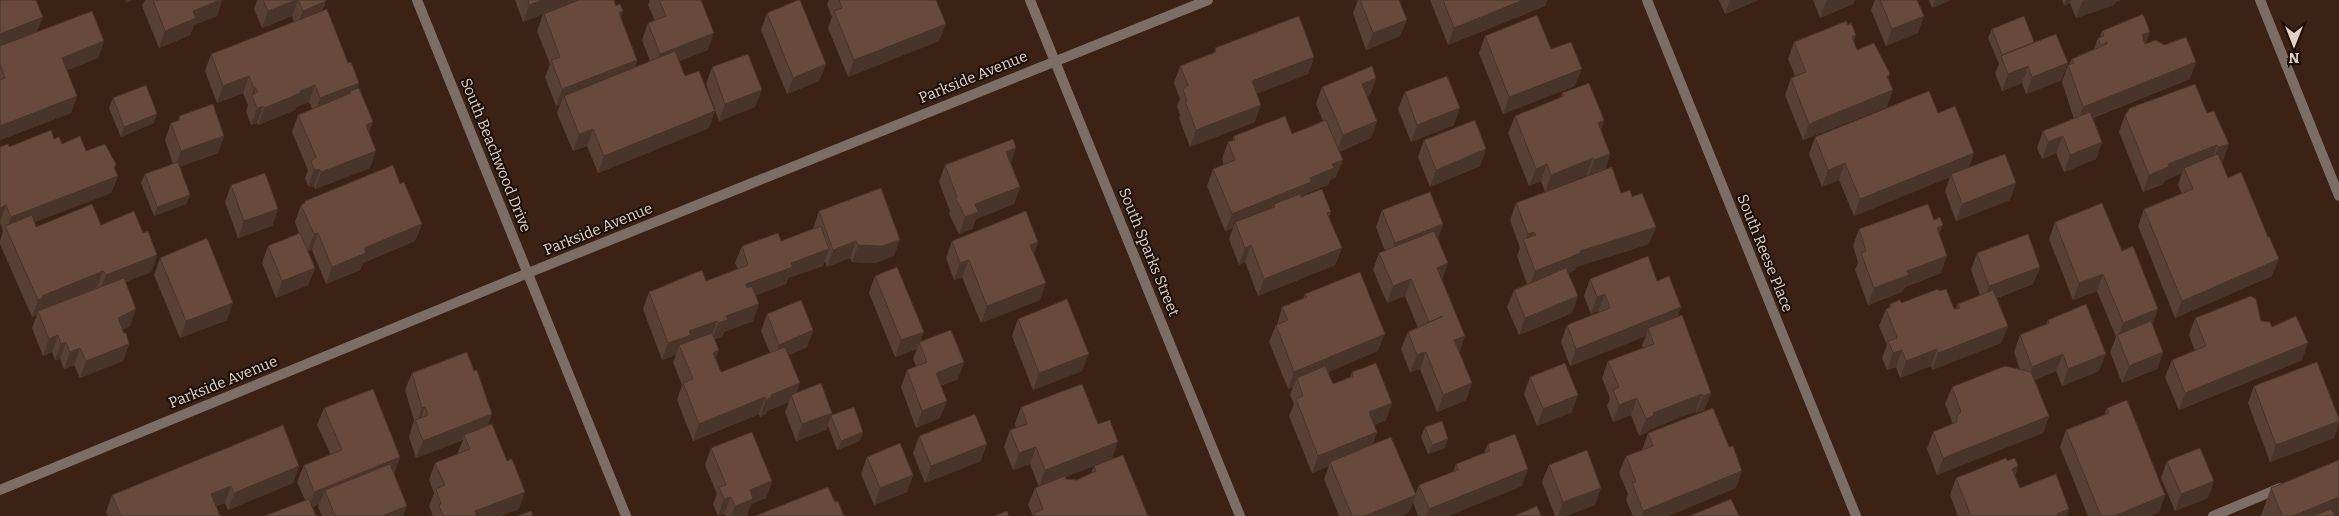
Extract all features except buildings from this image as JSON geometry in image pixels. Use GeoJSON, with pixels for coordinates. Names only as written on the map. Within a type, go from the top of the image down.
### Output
{"type":"FeatureCollection","features":[{"type":"Feature","properties":{"kind":"street","name":"South Beachwood Drive"},"geometry":{"type":"LineString","coordinates":[[417,0],[626,516]]}},
{"type":"Feature","properties":{"kind":"street","name":"South Sparks Street"},"geometry":{"type":"LineString","coordinates":[[1030,0],[1240,516]]}},
{"type":"Feature","properties":{"kind":"street","name":"Parkside Avenue"},"geometry":{"type":"LineString","coordinates":[[0,490],[528,273],[1208,0]]}},
{"type":"Feature","properties":{"kind":"street","name":"South Reese Place"},"geometry":{"type":"LineString","coordinates":[[1647,0],[1856,516]]}},
{"type":"Feature","properties":{"kind":"street"},"geometry":{"type":"LineString","coordinates":[[2260,0],[2339,196]]}},
{"type":"Feature","properties":{"kind":"street"},"geometry":{"type":"LineString","coordinates":[[2214,516],[2294,483]]}}]}
